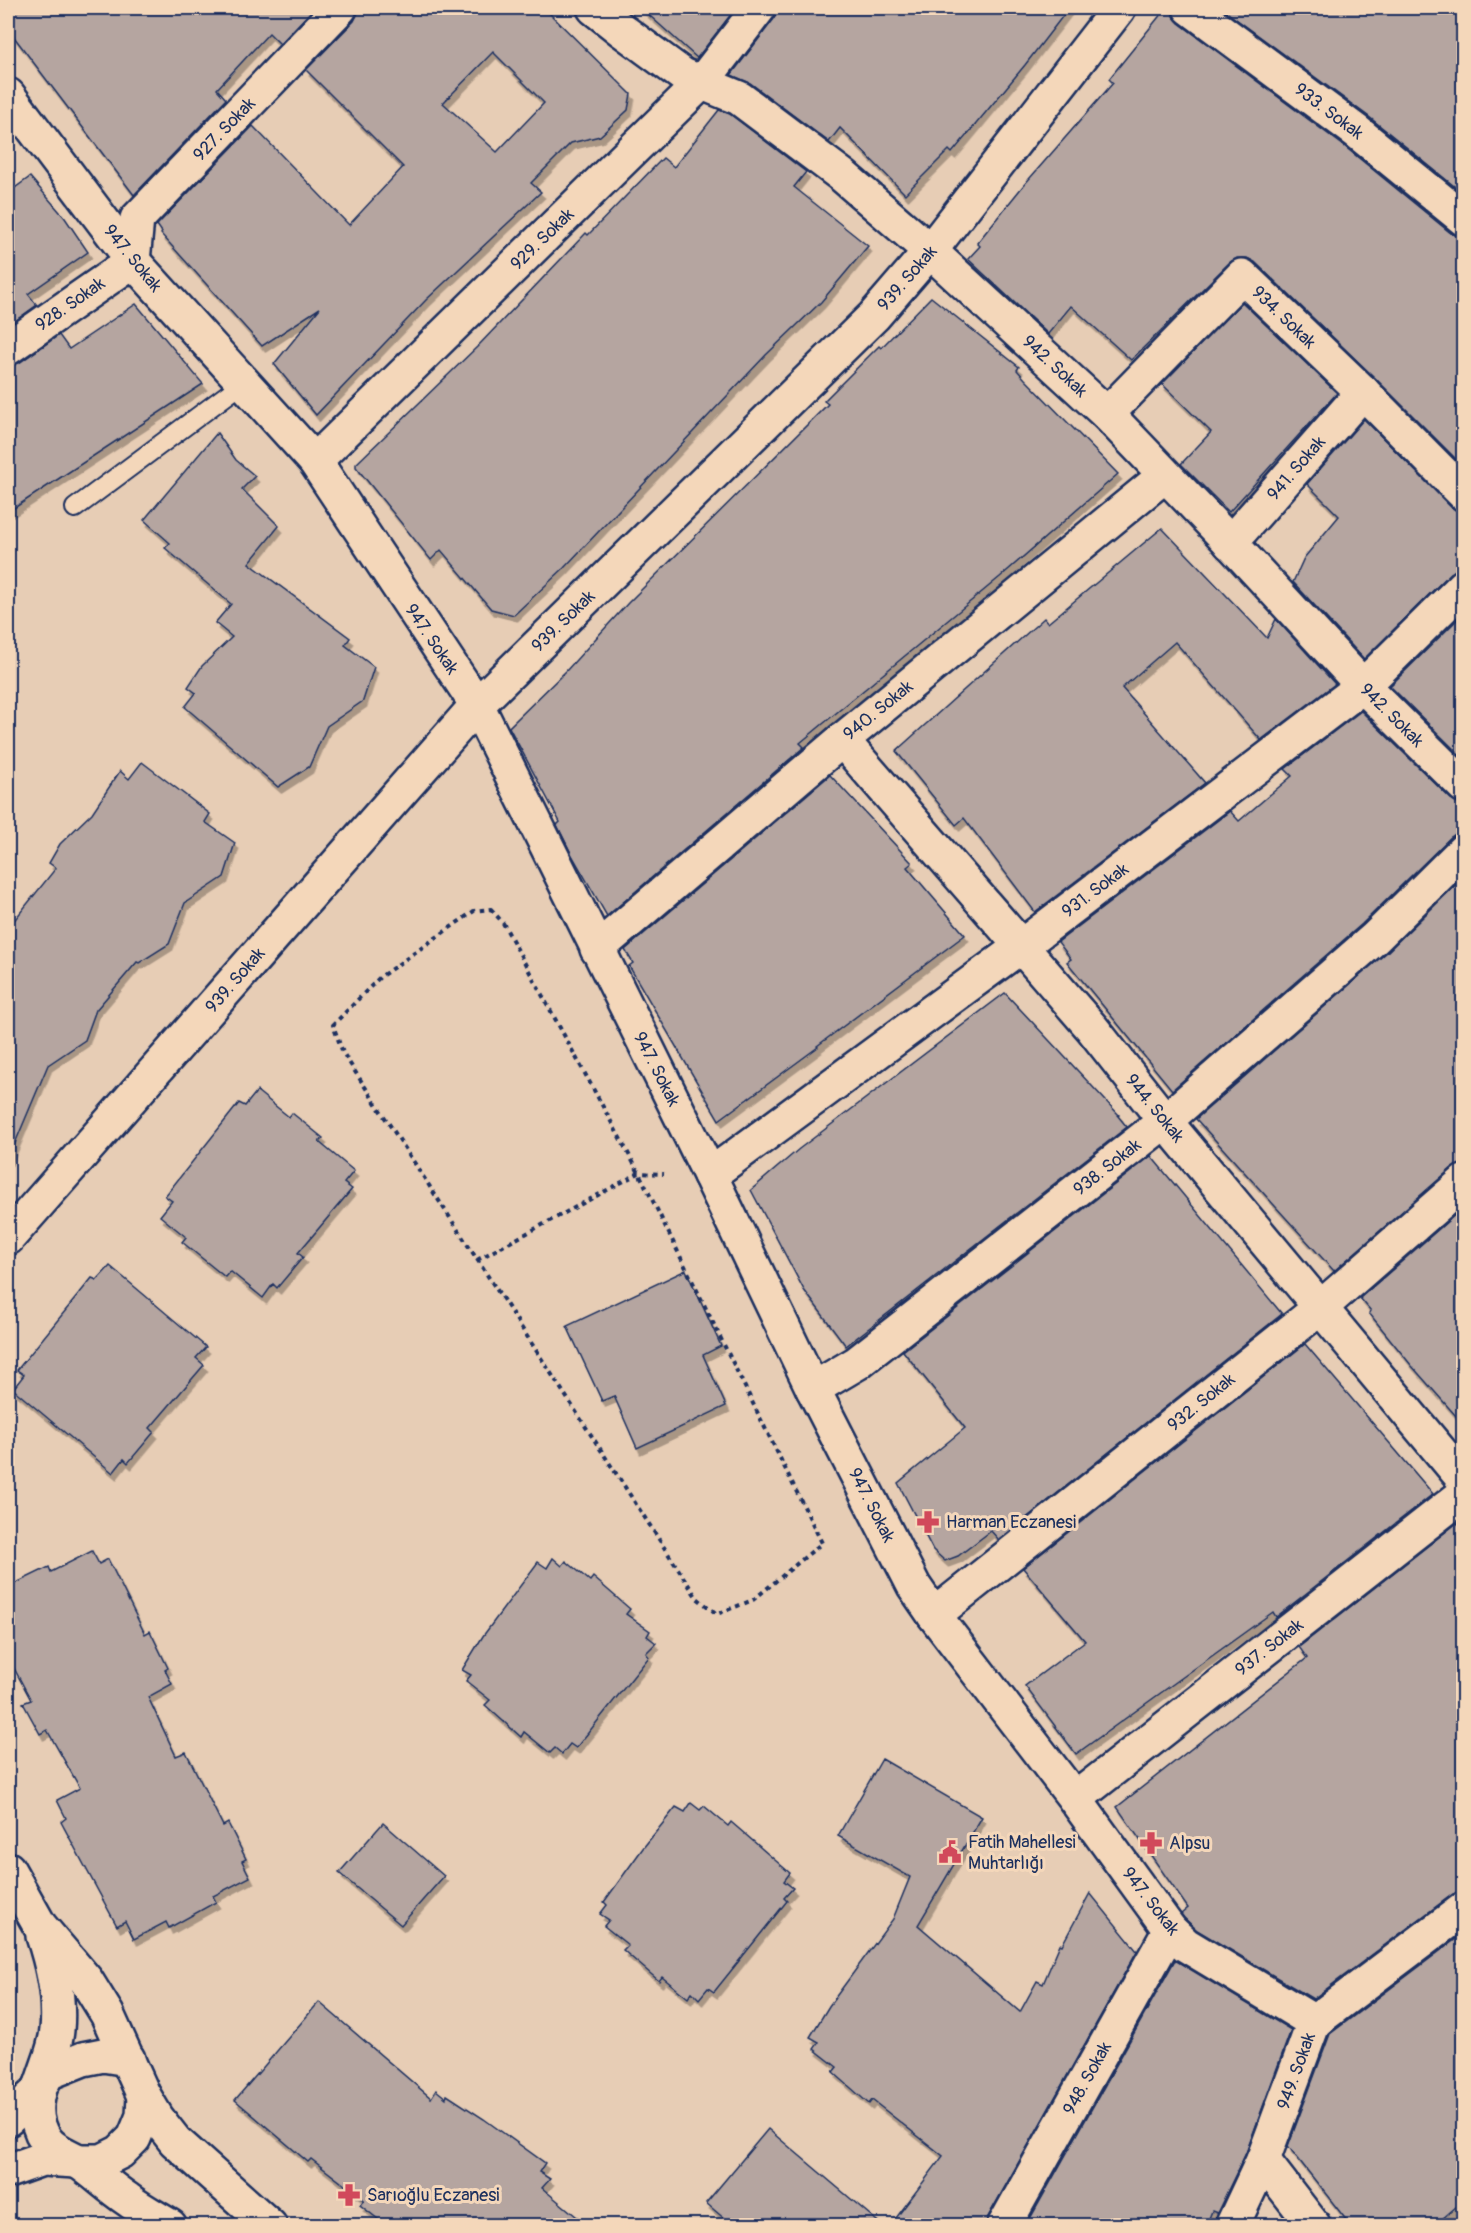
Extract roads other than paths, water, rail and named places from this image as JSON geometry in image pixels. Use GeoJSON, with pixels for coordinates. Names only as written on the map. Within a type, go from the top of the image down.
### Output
{"type":"FeatureCollection","features":[{"type":"Feature","properties":{"kind":"street","name":"927. Sokak"},"geometry":{"type":"LineString","coordinates":[[133,261],[137,219],[340,8]]}},
{"type":"Feature","properties":{"kind":"street","name":"942. Sokak"},"geometry":{"type":"LineString","coordinates":[[594,8],[683,75],[739,98],[843,176],[930,251],[1107,414],[1363,686],[1464,786]]}},
{"type":"Feature","properties":{"kind":"street","name":"929. Sokak"},"geometry":{"type":"LineString","coordinates":[[315,461],[702,82],[759,8]]}},
{"type":"Feature","properties":{"kind":"street","name":"939. Sokak"},"geometry":{"type":"LineString","coordinates":[[8,1238],[477,705],[874,316],[930,251],[1119,8]]}},
{"type":"Feature","properties":{"kind":"street","name":"933. Sokak"},"geometry":{"type":"LineString","coordinates":[[1190,8],[1356,131],[1464,219]]}},
{"type":"Feature","properties":{"kind":"street","name":"947. Sokak"},"geometry":{"type":"LineString","coordinates":[[8,95],[133,261],[315,461],[477,705],[710,1175],[813,1389],[914,1586],[1170,1930],[1186,1945],[1314,2022]]}},
{"type":"Feature","properties":{"kind":"street","name":"928. Sokak"},"geometry":{"type":"LineString","coordinates":[[8,348],[133,261]]}},
{"type":"Feature","properties":{"kind":"street","name":"934. Sokak"},"geometry":{"type":"LineString","coordinates":[[1107,414],[1242,276],[1363,392],[1464,494]]}},
{"type":"Feature","properties":{"kind":"street","name":"941. Sokak"},"geometry":{"type":"LineString","coordinates":[[1230,543],[1363,392]]}},
{"type":"Feature","properties":{"kind":"street","name":"940. Sokak"},"geometry":{"type":"LineString","coordinates":[[597,949],[842,740],[1164,476]]}},
{"type":"Feature","properties":{"kind":"street","name":"931. Sokak"},"geometry":{"type":"LineString","coordinates":[[710,1175],[1020,947],[1363,686],[1464,586]]}},
{"type":"Feature","properties":{"kind":"street","name":"944. Sokak"},"geometry":{"type":"LineString","coordinates":[[842,740],[1092,1028],[1165,1121],[1464,1480]]}},
{"type":"Feature","properties":{"kind":"street","name":"938. Sokak"},"geometry":{"type":"LineString","coordinates":[[813,1389],[857,1363],[1165,1121],[1375,938],[1464,850]]}},
{"type":"Feature","properties":{"kind":"street","name":"932. Sokak"},"geometry":{"type":"LineString","coordinates":[[934,1615],[1320,1308],[1464,1182]]}},
{"type":"Feature","properties":{"kind":"street","name":"937. Sokak"},"geometry":{"type":"LineString","coordinates":[[1075,1800],[1464,1494]]}},
{"type":"Feature","properties":{"kind":"street"},"geometry":{"type":"LineString","coordinates":[[8,1869],[40,1926],[86,1980],[107,2014],[144,2096],[157,2118],[175,2141],[270,2226]]}},
{"type":"Feature","properties":{"kind":"street","name":"949. Sokak"},"geometry":{"type":"LineString","coordinates":[[1232,2226],[1263,2160],[1314,2022],[1464,1909]]}},
{"type":"Feature","properties":{"kind":"street"},"geometry":{"type":"LineString","coordinates":[[40,1926],[50,1957],[57,1993],[57,2031],[53,2054],[38,2091],[37,2110],[40,2126],[52,2147],[170,2226]]}},
{"type":"Feature","properties":{"kind":"street","name":"948. Sokak"},"geometry":{"type":"LineString","coordinates":[[1004,2226],[1170,1930]]}},
{"type":"Feature","properties":{"kind":"street"},"geometry":{"type":"LineString","coordinates":[[8,2119],[38,2091],[48,2073],[103,2055],[128,2059]]}},
{"type":"Feature","properties":{"kind":"street"},"geometry":{"type":"LineString","coordinates":[[8,2171],[42,2159],[102,2161],[120,2152],[134,2138],[143,2116],[144,2096]]}},
{"type":"Feature","properties":{"kind":"street"},"geometry":{"type":"LineString","coordinates":[[1263,2160],[1314,2226]]}},
{"type":"Feature","properties":{"kind":"lane"},"geometry":{"type":"LineString","coordinates":[[75,508],[243,383]]}},
{"type":"Feature","properties":{"kind":"place","name":"Harman Eczanesi"},"geometry":{"type":"Point","coordinates":[928,1522]}},
{"type":"Feature","properties":{"kind":"place","name":"Alpsu"},"geometry":{"type":"Point","coordinates":[1151,1843]}},
{"type":"Feature","properties":{"kind":"place","name":"Fatih Mahellesi Muhtarlığı"},"geometry":{"type":"Point","coordinates":[950,1852]}},
{"type":"Feature","properties":{"kind":"place","name":"Sarıoğlu Eczanesi"},"geometry":{"type":"Point","coordinates":[349,2195]}}]}
